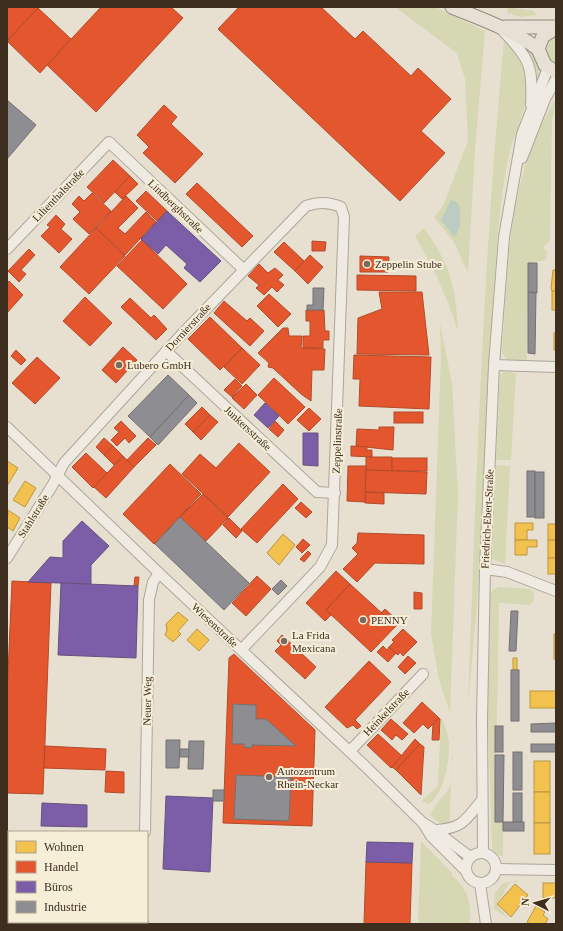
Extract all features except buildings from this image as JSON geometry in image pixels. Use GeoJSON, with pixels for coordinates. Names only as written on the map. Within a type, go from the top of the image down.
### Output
{"type":"FeatureCollection","features":[{"type":"Feature","properties":{"kind":"main road"},"geometry":{"type":"LineString","coordinates":[[452,7],[499,27],[530,43],[538,49],[542,61],[553,73]]}},
{"type":"Feature","properties":{"kind":"main road"},"geometry":{"type":"LineString","coordinates":[[499,27],[534,29],[556,27]]}},
{"type":"Feature","properties":{"kind":"main road"},"geometry":{"type":"LineString","coordinates":[[538,49],[543,36],[556,27]]}},
{"type":"Feature","properties":{"kind":"street"},"geometry":{"type":"LineString","coordinates":[[499,27],[520,48],[531,69],[532,86],[530,112]]}},
{"type":"Feature","properties":{"kind":"street","name":"Friedrich-Ebert-Straße"},"geometry":{"type":"LineString","coordinates":[[483,853],[482,800],[485,569],[494,365],[504,237],[522,134],[530,112],[553,73]]}},
{"type":"Feature","properties":{"kind":"street","name":"Friedrich-Ebert-Straße"},"geometry":{"type":"LineString","coordinates":[[512,186],[545,99],[553,73]]}},
{"type":"Feature","properties":{"kind":"street"},"geometry":{"type":"LineString","coordinates":[[545,99],[556,92]]}},
{"type":"Feature","properties":{"kind":"street","name":"Lilienthalstraße"},"geometry":{"type":"LineString","coordinates":[[7,249],[109,142]]}},
{"type":"Feature","properties":{"kind":"street","name":"Lindberghstraße"},"geometry":{"type":"LineString","coordinates":[[109,142],[243,269]]}},
{"type":"Feature","properties":{"kind":"street","name":"Dornierstraße"},"geometry":{"type":"LineString","coordinates":[[57,474],[64,463],[166,351],[243,269],[306,206],[313,203],[333,204]]}},
{"type":"Feature","properties":{"kind":"street","name":"Zeppelinstraße"},"geometry":{"type":"LineString","coordinates":[[242,649],[320,567],[332,545],[344,217],[341,207],[333,204]]}},
{"type":"Feature","properties":{"kind":"street","name":"Junkersstraße"},"geometry":{"type":"LineString","coordinates":[[166,351],[317,492],[335,493]]}},
{"type":"Feature","properties":{"kind":"street"},"geometry":{"type":"LineString","coordinates":[[494,365],[556,367]]}},
{"type":"Feature","properties":{"kind":"street","name":"Wiesenstraße"},"geometry":{"type":"LineString","coordinates":[[7,427],[159,573],[350,751],[423,823],[430,836],[466,871]]}},
{"type":"Feature","properties":{"kind":"street","name":"Stahlstraße"},"geometry":{"type":"LineString","coordinates":[[7,558],[52,486],[57,474]]}},
{"type":"Feature","properties":{"kind":"street"},"geometry":{"type":"LineString","coordinates":[[485,569],[507,572],[556,591]]}},
{"type":"Feature","properties":{"kind":"street","name":"Neuer Weg"},"geometry":{"type":"LineString","coordinates":[[145,831],[150,600],[153,582],[159,573]]}},
{"type":"Feature","properties":{"kind":"street","name":"Heinkelstraße"},"geometry":{"type":"LineString","coordinates":[[350,751],[423,674]]}},
{"type":"Feature","properties":{"kind":"street"},"geometry":{"type":"LineString","coordinates":[[437,830],[451,829],[460,825],[482,800]]}},
{"type":"Feature","properties":{"kind":"street","name":"Wiesenstraße"},"geometry":{"type":"LineString","coordinates":[[423,823],[437,830],[455,847],[471,857]]}},
{"type":"Feature","properties":{"kind":"street"},"geometry":{"type":"LineString","coordinates":[[483,853],[492,858],[496,868],[493,877],[489,881],[480,883],[471,879],[466,871],[467,863],[471,857],[475,854],[483,853]]}},
{"type":"Feature","properties":{"kind":"street"},"geometry":{"type":"LineString","coordinates":[[496,868],[556,870]]}},
{"type":"Feature","properties":{"kind":"street"},"geometry":{"type":"LineString","coordinates":[[480,883],[486,924]]}},
{"type":"Feature","properties":{"kind":"green space"},"geometry":{"type":"Polygon","coordinates":[[[395,7],[435,7],[485,31],[475,150],[468,273],[454,242],[434,217],[443,206],[468,141],[465,79],[457,53],[395,7]]]}},
{"type":"Feature","properties":{"kind":"green space"},"geometry":{"type":"Polygon","coordinates":[[[508,7],[534,11],[536,15],[521,17],[507,13],[508,7]]]}},
{"type":"Feature","properties":{"kind":"green space"},"geometry":{"type":"Polygon","coordinates":[[[556,36],[556,64],[551,61],[546,52],[549,42],[556,36]]]}},
{"type":"Feature","properties":{"kind":"green space"},"geometry":{"type":"Polygon","coordinates":[[[504,41],[512,47],[522,60],[526,70],[528,85],[525,106],[509,155],[499,220],[494,285],[477,605],[468,705],[477,455],[485,289],[504,41]]]}},
{"type":"Feature","properties":{"kind":"green space"},"geometry":{"type":"Polygon","coordinates":[[[530,47],[538,62],[540,70],[536,87],[535,70],[526,48],[530,47]]]}},
{"type":"Feature","properties":{"kind":"green space"},"geometry":{"type":"Polygon","coordinates":[[[556,99],[552,121],[550,241],[543,247],[547,252],[546,260],[528,263],[527,360],[507,360],[502,353],[506,288],[513,222],[519,189],[528,158],[540,128],[556,99]]]}},
{"type":"Feature","properties":{"kind":"green space"},"geometry":{"type":"Polygon","coordinates":[[[424,228],[440,253],[450,276],[456,301],[458,331],[439,282],[415,236],[424,228]]]}},
{"type":"Feature","properties":{"kind":"green space"},"geometry":{"type":"Polygon","coordinates":[[[440,323],[452,384],[458,493],[450,713],[439,680],[431,634],[441,355],[440,323]]]}},
{"type":"Feature","properties":{"kind":"green space"},"geometry":{"type":"Polygon","coordinates":[[[504,372],[516,373],[511,460],[496,460],[500,375],[504,372]]]}},
{"type":"Feature","properties":{"kind":"green space"},"geometry":{"type":"Polygon","coordinates":[[[496,465],[510,466],[505,564],[492,559],[496,465]]]}},
{"type":"Feature","properties":{"kind":"green space"},"geometry":{"type":"Polygon","coordinates":[[[499,587],[530,589],[534,594],[534,601],[530,605],[499,603],[495,822],[503,822],[503,857],[495,853],[492,848],[487,695],[489,595],[493,590],[499,587]]]}},
{"type":"Feature","properties":{"kind":"green space"},"geometry":{"type":"Polygon","coordinates":[[[441,716],[449,741],[447,768],[438,794],[428,804],[422,801],[438,786],[441,716]]]}},
{"type":"Feature","properties":{"kind":"green space"},"geometry":{"type":"Polygon","coordinates":[[[451,783],[449,825],[441,824],[431,816],[434,808],[451,783]]]}},
{"type":"Feature","properties":{"kind":"green space"},"geometry":{"type":"Polygon","coordinates":[[[421,841],[452,873],[452,876],[462,886],[468,897],[470,924],[418,924],[421,841]]]}},
{"type":"Feature","properties":{"kind":"green space"},"geometry":{"type":"Polygon","coordinates":[[[512,881],[504,890],[505,892],[496,904],[509,919],[494,909],[495,893],[503,883],[512,881]]]}},
{"type":"Feature","properties":{"kind":"shaded area"},"geometry":{"type":"Polygon","coordinates":[[[451,200],[457,202],[460,210],[458,230],[454,237],[441,220],[451,200]]]}},
{"type":"Feature","properties":{"kind":"place","name":"Zeppelin Stube"},"geometry":{"type":"Point","coordinates":[367,264]}},
{"type":"Feature","properties":{"kind":"place","name":"Lubero GmbH"},"geometry":{"type":"Point","coordinates":[119,365]}},
{"type":"Feature","properties":{"kind":"place","name":"PENNY"},"geometry":{"type":"Point","coordinates":[363,620]}},
{"type":"Feature","properties":{"kind":"place","name":"La Frida Mexicana"},"geometry":{"type":"Point","coordinates":[284,641]}},
{"type":"Feature","properties":{"kind":"place","name":"Autozentrum Rhein-Neckar"},"geometry":{"type":"Point","coordinates":[269,777]}}]}
